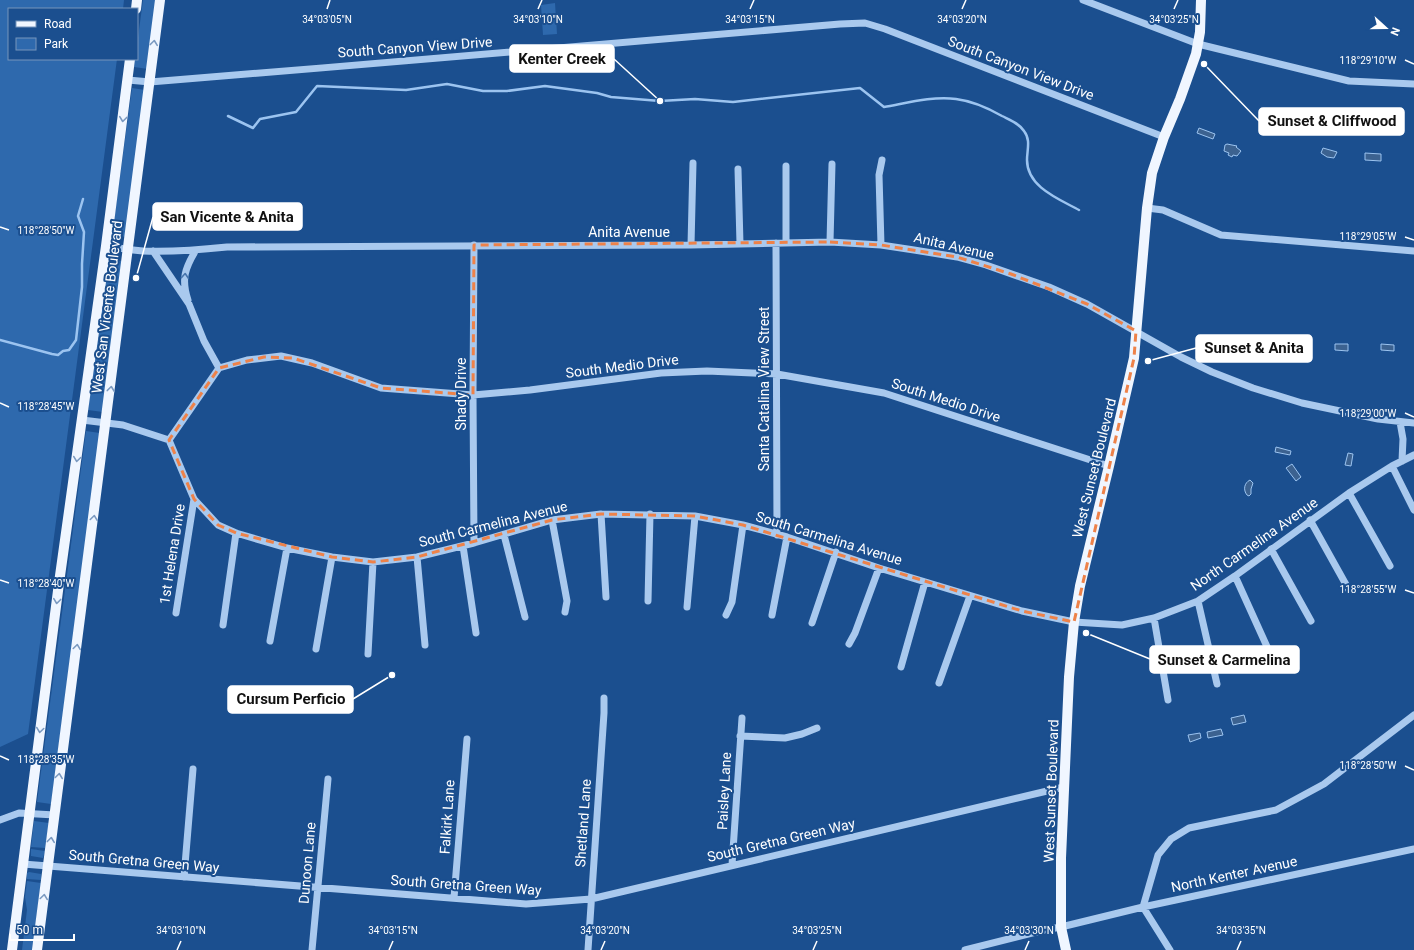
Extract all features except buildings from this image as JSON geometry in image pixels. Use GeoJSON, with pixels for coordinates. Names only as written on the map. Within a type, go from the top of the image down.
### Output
{"type":"FeatureCollection","features":[{"type":"Feature","properties":{"kind":"main road","name":"West San Vicente Boulevard"},"geometry":{"type":"LineString","coordinates":[[37,950],[107,424],[160,0]]}},
{"type":"Feature","properties":{"kind":"main road","name":"West Sunset Boulevard"},"geometry":{"type":"LineString","coordinates":[[1066,950],[1061,927],[1061,858],[1074,622],[1080,586],[1110,466],[1134,358],[1147,208],[1152,173],[1198,44],[1201,0]]}},
{"type":"Feature","properties":{"kind":"main road","name":"West San Vicente Boulevard"},"geometry":{"type":"LineString","coordinates":[[12,950],[59,583],[106,246],[130,60]]}},
{"type":"Feature","properties":{"kind":"street"},"geometry":{"type":"LineString","coordinates":[[1083,0],[1198,44],[1349,81],[1414,84]]}},
{"type":"Feature","properties":{"kind":"street","name":"South Canyon View Drive"},"geometry":{"type":"LineString","coordinates":[[128,80],[150,82],[865,23],[892,31],[1164,137]]}},
{"type":"Feature","properties":{"kind":"street"},"geometry":{"type":"LineString","coordinates":[[881,246],[879,175],[882,160]]}},
{"type":"Feature","properties":{"kind":"street"},"geometry":{"type":"LineString","coordinates":[[691,245],[693,163]]}},
{"type":"Feature","properties":{"kind":"street"},"geometry":{"type":"LineString","coordinates":[[830,242],[832,164]]}},
{"type":"Feature","properties":{"kind":"street"},"geometry":{"type":"LineString","coordinates":[[786,166],[786,242]]}},
{"type":"Feature","properties":{"kind":"street"},"geometry":{"type":"LineString","coordinates":[[738,169],[740,244]]}},
{"type":"Feature","properties":{"kind":"street"},"geometry":{"type":"LineString","coordinates":[[1147,208],[1163,210],[1221,235],[1414,251]]}},
{"type":"Feature","properties":{"kind":"street","name":"Anita Avenue"},"geometry":{"type":"LineString","coordinates":[[106,246],[153,251],[196,250],[227,247],[691,245],[786,242],[830,242],[881,246],[957,257],[1049,287],[1087,304],[1212,372],[1253,388],[1302,403],[1378,419],[1414,423]]}},
{"type":"Feature","properties":{"kind":"street","name":"Santa Catalina View Street"},"geometry":{"type":"LineString","coordinates":[[776,243],[777,535]]}},
{"type":"Feature","properties":{"kind":"street","name":"Shady Drive"},"geometry":{"type":"LineString","coordinates":[[474,245],[474,543]]}},
{"type":"Feature","properties":{"kind":"street"},"geometry":{"type":"LineString","coordinates":[[82,420],[123,426],[169,440],[220,368],[204,341],[189,304],[186,291],[185,272],[187,265],[196,250]]}},
{"type":"Feature","properties":{"kind":"street"},"geometry":{"type":"LineString","coordinates":[[153,251],[189,304]]}},
{"type":"Feature","properties":{"kind":"street","name":"South Medio Drive"},"geometry":{"type":"LineString","coordinates":[[220,368],[253,359],[281,356],[312,363],[381,388],[473,395],[530,390],[661,373],[707,371],[777,374],[884,393],[1110,466]]}},
{"type":"Feature","properties":{"kind":"street"},"geometry":{"type":"LineString","coordinates":[[1400,422],[1403,439],[1402,461]]}},
{"type":"Feature","properties":{"kind":"street","name":"South Carmelina Avenue"},"geometry":{"type":"LineString","coordinates":[[169,440],[194,499],[218,525],[236,533],[287,548],[332,557],[373,562],[417,557],[504,535],[552,520],[601,514],[695,516],[743,525],[787,537],[836,552],[878,568],[1022,612],[1074,622]]}},
{"type":"Feature","properties":{"kind":"street","name":"North Carmelina Avenue"},"geometry":{"type":"LineString","coordinates":[[1074,622],[1122,625],[1154,618],[1198,601],[1349,493],[1392,466],[1414,455]]}},
{"type":"Feature","properties":{"kind":"street"},"geometry":{"type":"LineString","coordinates":[[1392,466],[1414,510]]}},
{"type":"Feature","properties":{"kind":"street"},"geometry":{"type":"LineString","coordinates":[[1349,493],[1390,566]]}},
{"type":"Feature","properties":{"kind":"street","name":"1st Helena Drive"},"geometry":{"type":"LineString","coordinates":[[176,613],[194,499]]}},
{"type":"Feature","properties":{"kind":"street"},"geometry":{"type":"LineString","coordinates":[[601,514],[606,597]]}},
{"type":"Feature","properties":{"kind":"street"},"geometry":{"type":"LineString","coordinates":[[648,601],[650,514]]}},
{"type":"Feature","properties":{"kind":"street"},"geometry":{"type":"LineString","coordinates":[[687,607],[695,516]]}},
{"type":"Feature","properties":{"kind":"street"},"geometry":{"type":"LineString","coordinates":[[552,520],[567,601],[565,612]]}},
{"type":"Feature","properties":{"kind":"street"},"geometry":{"type":"LineString","coordinates":[[1310,520],[1349,590]]}},
{"type":"Feature","properties":{"kind":"street"},"geometry":{"type":"LineString","coordinates":[[726,615],[732,602],[743,525]]}},
{"type":"Feature","properties":{"kind":"street"},"geometry":{"type":"LineString","coordinates":[[223,625],[236,533]]}},
{"type":"Feature","properties":{"kind":"street"},"geometry":{"type":"LineString","coordinates":[[504,535],[525,617]]}},
{"type":"Feature","properties":{"kind":"street"},"geometry":{"type":"LineString","coordinates":[[772,615],[787,537]]}},
{"type":"Feature","properties":{"kind":"street"},"geometry":{"type":"LineString","coordinates":[[463,546],[476,633]]}},
{"type":"Feature","properties":{"kind":"street"},"geometry":{"type":"LineString","coordinates":[[270,641],[287,548]]}},
{"type":"Feature","properties":{"kind":"street"},"geometry":{"type":"LineString","coordinates":[[1271,550],[1311,621]]}},
{"type":"Feature","properties":{"kind":"street"},"geometry":{"type":"LineString","coordinates":[[812,623],[836,552]]}},
{"type":"Feature","properties":{"kind":"street"},"geometry":{"type":"LineString","coordinates":[[316,649],[332,557]]}},
{"type":"Feature","properties":{"kind":"street"},"geometry":{"type":"LineString","coordinates":[[417,557],[425,646]]}},
{"type":"Feature","properties":{"kind":"street"},"geometry":{"type":"LineString","coordinates":[[368,654],[373,562]]}},
{"type":"Feature","properties":{"kind":"street"},"geometry":{"type":"LineString","coordinates":[[849,644],[855,633],[878,568]]}},
{"type":"Feature","properties":{"kind":"street"},"geometry":{"type":"LineString","coordinates":[[1235,576],[1269,651]]}},
{"type":"Feature","properties":{"kind":"street"},"geometry":{"type":"LineString","coordinates":[[901,667],[925,582]]}},
{"type":"Feature","properties":{"kind":"street"},"geometry":{"type":"LineString","coordinates":[[939,683],[970,596]]}},
{"type":"Feature","properties":{"kind":"street"},"geometry":{"type":"LineString","coordinates":[[1198,601],[1217,684]]}},
{"type":"Feature","properties":{"kind":"street"},"geometry":{"type":"LineString","coordinates":[[1154,618],[1168,700]]}},
{"type":"Feature","properties":{"kind":"street","name":"Shetland Lane"},"geometry":{"type":"LineString","coordinates":[[588,950],[604,698]]}},
{"type":"Feature","properties":{"kind":"street"},"geometry":{"type":"LineString","coordinates":[[1170,950],[1144,907],[1158,855],[1171,839],[1189,828],[1276,810],[1324,784],[1414,715]]}},
{"type":"Feature","properties":{"kind":"street","name":"Paisley Lane"},"geometry":{"type":"LineString","coordinates":[[732,865],[742,718]]}},
{"type":"Feature","properties":{"kind":"street"},"geometry":{"type":"LineString","coordinates":[[740,736],[785,738],[802,734],[817,728]]}},
{"type":"Feature","properties":{"kind":"street","name":"Falkirk Lane"},"geometry":{"type":"LineString","coordinates":[[454,898],[467,739]]}},
{"type":"Feature","properties":{"kind":"street"},"geometry":{"type":"LineString","coordinates":[[184,877],[193,768]]}},
{"type":"Feature","properties":{"kind":"street","name":"Dunoon Lane"},"geometry":{"type":"LineString","coordinates":[[312,950],[328,779]]}},
{"type":"Feature","properties":{"kind":"street","name":"South Gretna Green Way"},"geometry":{"type":"LineString","coordinates":[[23,864],[526,904],[591,899],[1064,787]]}},
{"type":"Feature","properties":{"kind":"street"},"geometry":{"type":"LineString","coordinates":[[0,820],[19,813],[55,814]]}},
{"type":"Feature","properties":{"kind":"street","name":"North Kenter Avenue"},"geometry":{"type":"LineString","coordinates":[[966,950],[1144,907],[1414,848]]}},
{"type":"Feature","properties":{"kind":"highlighted area"},"geometry":{"type":"Polygon","coordinates":[[[830,242],[881,245],[957,257],[1011,274],[1087,304],[1136,331],[1134,358],[1074,622],[1022,611],[743,525],[695,516],[601,514],[552,520],[417,557],[373,562],[332,557],[236,533],[218,525],[194,499],[169,440],[219,368],[264,357],[293,358],[381,388],[473,395],[474,245],[830,242]]]}},
{"type":"Feature","properties":{"kind":"green space"},"geometry":{"type":"Polygon","coordinates":[[[0,0],[124,0],[123,8],[8,8],[8,60],[117,60],[28,734],[0,747],[0,0]]]}},
{"type":"Feature","properties":{"kind":"green space"},"geometry":{"type":"Polygon","coordinates":[[[143,0],[157,0],[148,69],[134,67],[135,60],[138,60],[138,38],[143,0]]]}},
{"type":"Feature","properties":{"kind":"green space"},"geometry":{"type":"Polygon","coordinates":[[[555,3],[557,34],[543,35],[541,5],[555,3]]]}},
{"type":"Feature","properties":{"kind":"green space"},"geometry":{"type":"Polygon","coordinates":[[[132,88],[145,90],[126,237],[112,235],[132,88]]]}},
{"type":"Feature","properties":{"kind":"green space"},"geometry":{"type":"Polygon","coordinates":[[[109,260],[123,261],[103,412],[88,410],[109,260]]]}},
{"type":"Feature","properties":{"kind":"green space"},"geometry":{"type":"Polygon","coordinates":[[[86,431],[100,433],[51,804],[37,802],[86,431]]]}},
{"type":"Feature","properties":{"kind":"green space"},"geometry":{"type":"Polygon","coordinates":[[[34,821],[49,823],[45,848],[31,847],[34,821]]]}},
{"type":"Feature","properties":{"kind":"green space"},"geometry":{"type":"Polygon","coordinates":[[[31,849],[45,851],[43,858],[31,856],[31,849]]]}},
{"type":"Feature","properties":{"kind":"green space"},"geometry":{"type":"Polygon","coordinates":[[[27,873],[41,874],[41,880],[27,879],[27,873]]]}},
{"type":"Feature","properties":{"kind":"green space"},"geometry":{"type":"Polygon","coordinates":[[[27,881],[41,883],[32,950],[22,950],[27,910],[25,897],[27,881]]]}},
{"type":"Feature","properties":{"kind":"shaded area"},"geometry":{"type":"Polygon","coordinates":[[[1199,128],[1215,134],[1213,139],[1197,133],[1199,128]]]}},
{"type":"Feature","properties":{"kind":"shaded area"},"geometry":{"type":"Polygon","coordinates":[[[1225,145],[1237,146],[1236,147],[1241,151],[1237,156],[1233,155],[1232,157],[1228,155],[1229,153],[1224,151],[1225,145]]]}},
{"type":"Feature","properties":{"kind":"shaded area"},"geometry":{"type":"Polygon","coordinates":[[[1323,148],[1337,152],[1334,158],[1327,157],[1321,153],[1323,148]]]}},
{"type":"Feature","properties":{"kind":"shaded area"},"geometry":{"type":"Polygon","coordinates":[[[1365,153],[1381,154],[1381,161],[1365,160],[1365,153]]]}},
{"type":"Feature","properties":{"kind":"shaded area"},"geometry":{"type":"Polygon","coordinates":[[[1335,344],[1348,344],[1348,351],[1335,350],[1335,344]]]}},
{"type":"Feature","properties":{"kind":"shaded area"},"geometry":{"type":"Polygon","coordinates":[[[1381,344],[1394,345],[1394,351],[1381,350],[1381,344]]]}},
{"type":"Feature","properties":{"kind":"shaded area"},"geometry":{"type":"Polygon","coordinates":[[[1276,447],[1291,451],[1290,455],[1275,452],[1276,447]]]}},
{"type":"Feature","properties":{"kind":"shaded area"},"geometry":{"type":"Polygon","coordinates":[[[1348,453],[1353,454],[1351,466],[1345,465],[1348,453]]]}},
{"type":"Feature","properties":{"kind":"shaded area"},"geometry":{"type":"Polygon","coordinates":[[[1292,464],[1301,477],[1296,481],[1286,468],[1292,464]]]}},
{"type":"Feature","properties":{"kind":"shaded area"},"geometry":{"type":"Polygon","coordinates":[[[1250,480],[1253,483],[1251,494],[1249,496],[1246,493],[1245,485],[1250,480]]]}},
{"type":"Feature","properties":{"kind":"shaded area"},"geometry":{"type":"Polygon","coordinates":[[[1244,715],[1246,722],[1233,725],[1231,718],[1244,715]]]}},
{"type":"Feature","properties":{"kind":"shaded area"},"geometry":{"type":"Polygon","coordinates":[[[1221,729],[1223,735],[1208,738],[1207,732],[1221,729]]]}},
{"type":"Feature","properties":{"kind":"shaded area"},"geometry":{"type":"Polygon","coordinates":[[[1200,733],[1201,738],[1190,742],[1188,735],[1200,733]]]}},
{"type":"Feature","properties":{"kind":"waterway"},"geometry":{"type":"LineString","coordinates":[[228,116],[253,128],[260,119],[296,112],[317,86],[406,90],[447,84],[483,91],[507,91],[545,86],[597,93],[611,97],[660,101],[695,99],[733,102],[860,88],[884,107],[929,99],[956,99],[980,105],[1014,122],[1020,126],[1026,134],[1028,145],[1028,169],[1032,178],[1046,191],[1079,210]]}},
{"type":"Feature","properties":{"kind":"waterway"},"geometry":{"type":"LineString","coordinates":[[0,340],[58,355],[63,351],[69,350],[76,340],[82,287],[84,232],[78,216],[83,199]]}},
{"type":"Feature","properties":{"kind":"place","name":"Sunset & Cliffwood"},"geometry":{"type":"Point","coordinates":[1204,64]}},
{"type":"Feature","properties":{"kind":"place","name":"Kenter Creek"},"geometry":{"type":"Point","coordinates":[660,101]}},
{"type":"Feature","properties":{"kind":"place","name":"San Vicente & Anita"},"geometry":{"type":"Point","coordinates":[136,278]}},
{"type":"Feature","properties":{"kind":"place","name":"Sunset & Anita"},"geometry":{"type":"Point","coordinates":[1148,361]}},
{"type":"Feature","properties":{"kind":"place","name":"Sunset & Carmelina"},"geometry":{"type":"Point","coordinates":[1086,633]}},
{"type":"Feature","properties":{"kind":"place","name":"Cursum Perficio"},"geometry":{"type":"Point","coordinates":[392,675]}}]}
